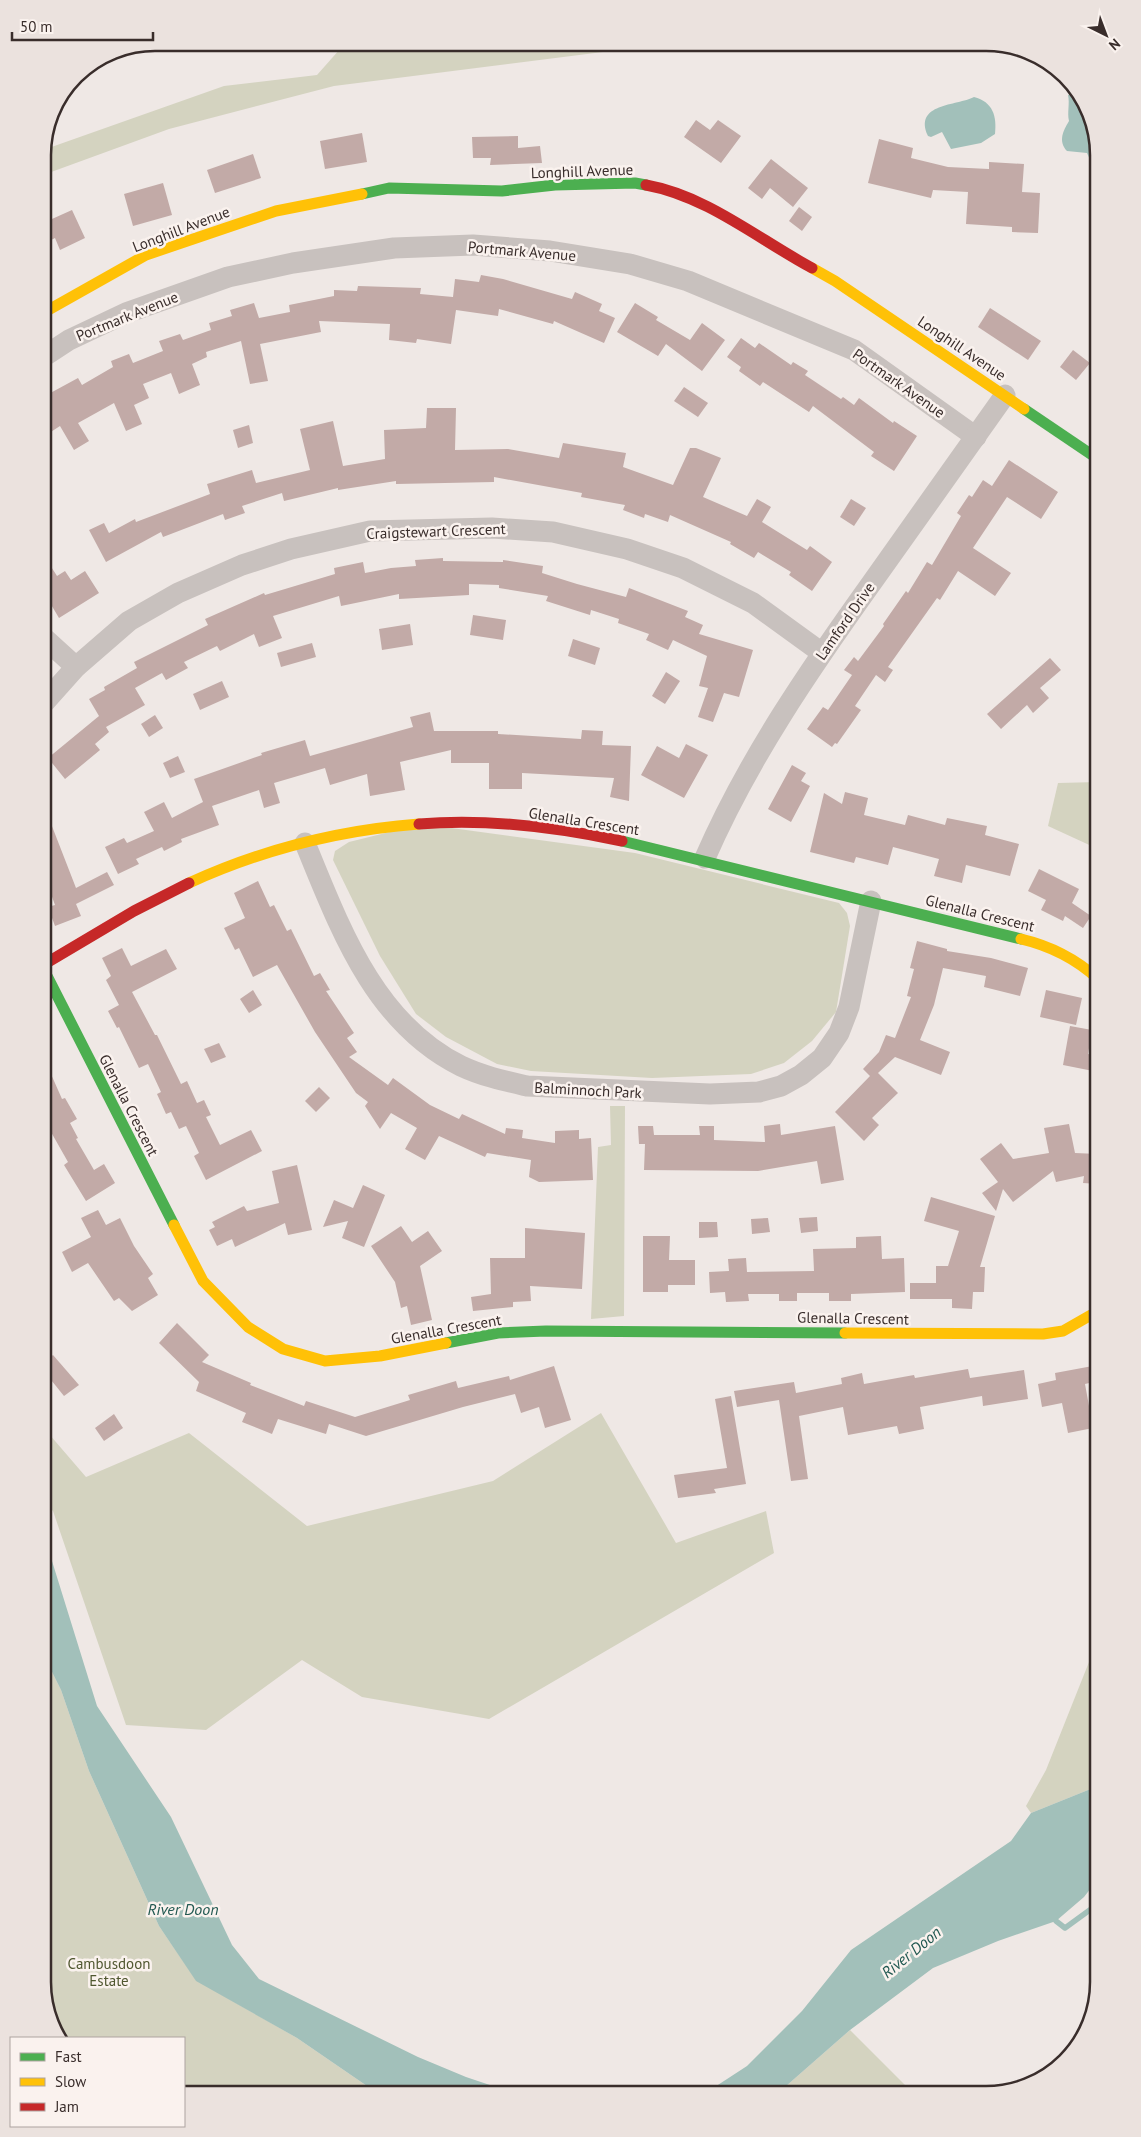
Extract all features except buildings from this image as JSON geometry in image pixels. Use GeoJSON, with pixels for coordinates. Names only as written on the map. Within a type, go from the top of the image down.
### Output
{"type":"FeatureCollection","features":[{"type":"Feature","properties":{"kind":"street","name":"Longhill Avenue"},"geometry":{"type":"LineString","coordinates":[[51,308],[146,255],[276,211],[389,188],[502,191],[555,185],[635,183],[668,189],[712,208],[772,246],[835,281],[1090,453]]}},
{"type":"Feature","properties":{"kind":"street","name":"Portmark Avenue"},"geometry":{"type":"LineString","coordinates":[[51,352],[69,340],[126,313],[228,277],[293,263],[394,248],[483,245],[550,251],[630,264],[688,281],[854,350],[976,437]]}},
{"type":"Feature","properties":{"kind":"street","name":"Lamford Drive"},"geometry":{"type":"LineString","coordinates":[[705,858],[725,813],[752,764],[822,653],[1005,395]]}},
{"type":"Feature","properties":{"kind":"street","name":"Craigstewart Crescent"},"geometry":{"type":"LineString","coordinates":[[51,695],[76,667],[129,621],[178,593],[242,565],[291,549],[370,531],[492,528],[553,532],[627,549],[682,568],[752,603],[822,653]]}},
{"type":"Feature","properties":{"kind":"street"},"geometry":{"type":"LineString","coordinates":[[51,644],[76,667]]}},
{"type":"Feature","properties":{"kind":"street","name":"Glenalla Crescent"},"geometry":{"type":"LineString","coordinates":[[51,962],[181,887],[226,867],[305,843],[393,826],[455,822],[557,829],[705,858],[1049,946],[1084,966],[1090,972]]}},
{"type":"Feature","properties":{"kind":"street","name":"Balminnoch Park"},"geometry":{"type":"LineString","coordinates":[[305,843],[351,948],[371,985],[396,1018],[428,1046],[462,1066],[498,1080],[527,1086],[710,1094],[759,1092],[781,1086],[801,1075],[822,1058],[839,1033],[849,1007],[871,901]]}},
{"type":"Feature","properties":{"kind":"street","name":"Glenalla Crescent"},"geometry":{"type":"LineString","coordinates":[[51,983],[203,1281],[233,1314],[248,1327],[283,1349],[301,1356],[325,1361],[358,1360],[489,1335],[546,1331],[1042,1334],[1063,1331],[1090,1316]]}},
{"type":"Feature","properties":{"kind":"green space"},"geometry":{"type":"Polygon","coordinates":[[[338,51],[611,51],[334,86],[169,129],[51,172],[51,147],[224,86],[317,75],[338,51]]]}},
{"type":"Feature","properties":{"kind":"green space"},"geometry":{"type":"Polygon","coordinates":[[[1090,782],[1090,845],[1048,826],[1058,783],[1090,782]]]}},
{"type":"Feature","properties":{"kind":"green space"},"geometry":{"type":"Polygon","coordinates":[[[422,824],[635,853],[839,903],[847,913],[850,926],[836,1012],[812,1041],[784,1063],[751,1074],[652,1078],[531,1071],[497,1064],[446,1037],[416,1014],[380,956],[333,860],[335,851],[349,842],[422,824]]]}},
{"type":"Feature","properties":{"kind":"green space"},"geometry":{"type":"Polygon","coordinates":[[[610,1106],[625,1106],[624,1316],[591,1319],[598,1147],[611,1145],[610,1106]]]}},
{"type":"Feature","properties":{"kind":"green space"},"geometry":{"type":"Polygon","coordinates":[[[601,1413],[676,1543],[766,1511],[774,1553],[489,1719],[362,1697],[302,1660],[206,1730],[126,1725],[51,1509],[51,1436],[86,1477],[189,1433],[307,1526],[493,1481],[601,1413]]]}},
{"type":"Feature","properties":{"kind":"green space"},"geometry":{"type":"Polygon","coordinates":[[[1090,1660],[1090,1789],[1031,1813],[1026,1806],[1046,1770],[1090,1660]]]}},
{"type":"Feature","properties":{"kind":"green space","name":"Cambusdoon Estate"},"geometry":{"type":"Polygon","coordinates":[[[51,1670],[61,1690],[89,1771],[159,1926],[196,1980],[297,2038],[367,2086],[185,2086],[185,2037],[67,2037],[65,2034],[59,2022],[51,1989],[51,1670]]]}},
{"type":"Feature","properties":{"kind":"green space"},"geometry":{"type":"Polygon","coordinates":[[[850,2030],[906,2086],[786,2086],[850,2030]]]}},
{"type":"Feature","properties":{"kind":"water"},"geometry":{"type":"Polygon","coordinates":[[[1070,94],[1076,103],[1082,115],[1088,135],[1090,160],[1087,153],[1067,151],[1064,147],[1062,140],[1063,132],[1069,121],[1068,95],[1070,94]]]}},
{"type":"Feature","properties":{"kind":"water"},"geometry":{"type":"Polygon","coordinates":[[[974,97],[986,102],[990,106],[995,121],[995,134],[981,143],[951,149],[942,132],[931,137],[928,136],[925,125],[926,117],[931,112],[974,97]]]}},
{"type":"Feature","properties":{"kind":"water","name":"River Doon"},"geometry":{"type":"Polygon","coordinates":[[[51,1558],[97,1706],[171,1817],[232,1945],[259,1979],[418,2057],[493,2086],[367,2086],[297,2038],[196,1981],[159,1926],[89,1771],[61,1690],[51,1670],[51,1558]]]}},
{"type":"Feature","properties":{"kind":"water","name":"River Doon"},"geometry":{"type":"Polygon","coordinates":[[[1090,1789],[1090,1889],[1084,1897],[1056,1921],[998,1941],[933,1968],[850,2030],[786,2086],[716,2086],[747,2066],[802,2011],[851,1950],[1011,1841],[1031,1813],[1090,1789]]]}},
{"type":"Feature","properties":{"kind":"waterway"},"geometry":{"type":"LineString","coordinates":[[1056,1921],[1065,1928],[1090,1910]]}},
{"type":"Feature","properties":{"kind":"traffic: fast"},"geometry":{"type":"LineString","coordinates":[[362,194],[389,188],[502,191],[555,185],[635,183],[646,185]]}},
{"type":"Feature","properties":{"kind":"traffic: fast"},"geometry":{"type":"LineString","coordinates":[[1024,409],[1090,454]]}},
{"type":"Feature","properties":{"kind":"traffic: fast"},"geometry":{"type":"LineString","coordinates":[[622,841],[1021,939]]}},
{"type":"Feature","properties":{"kind":"traffic: fast"},"geometry":{"type":"LineString","coordinates":[[51,984],[174,1225]]}},
{"type":"Feature","properties":{"kind":"traffic: fast"},"geometry":{"type":"LineString","coordinates":[[446,1343],[498,1333],[546,1331],[845,1333]]}},
{"type":"Feature","properties":{"kind":"traffic: slow"},"geometry":{"type":"LineString","coordinates":[[51,308],[146,255],[276,211],[362,194]]}},
{"type":"Feature","properties":{"kind":"traffic: slow"},"geometry":{"type":"LineString","coordinates":[[812,268],[835,281],[1024,409]]}},
{"type":"Feature","properties":{"kind":"traffic: slow"},"geometry":{"type":"LineString","coordinates":[[189,883],[216,871],[301,843],[360,831],[419,824]]}},
{"type":"Feature","properties":{"kind":"traffic: slow"},"geometry":{"type":"LineString","coordinates":[[1021,939],[1042,945],[1062,954],[1090,973]]}},
{"type":"Feature","properties":{"kind":"traffic: slow"},"geometry":{"type":"LineString","coordinates":[[174,1225],[203,1281],[248,1327],[283,1349],[325,1361],[380,1356],[446,1343]]}},
{"type":"Feature","properties":{"kind":"traffic: slow"},"geometry":{"type":"LineString","coordinates":[[845,1333],[1043,1334],[1063,1331],[1090,1316]]}},
{"type":"Feature","properties":{"kind":"traffic: jam"},"geometry":{"type":"LineString","coordinates":[[646,185],[668,191],[711,208],[812,268]]}},
{"type":"Feature","properties":{"kind":"traffic: jam"},"geometry":{"type":"LineString","coordinates":[[419,824],[470,822],[521,825],[622,841]]}},
{"type":"Feature","properties":{"kind":"traffic: jam"},"geometry":{"type":"LineString","coordinates":[[51,960],[134,911],[189,883]]}}]}
